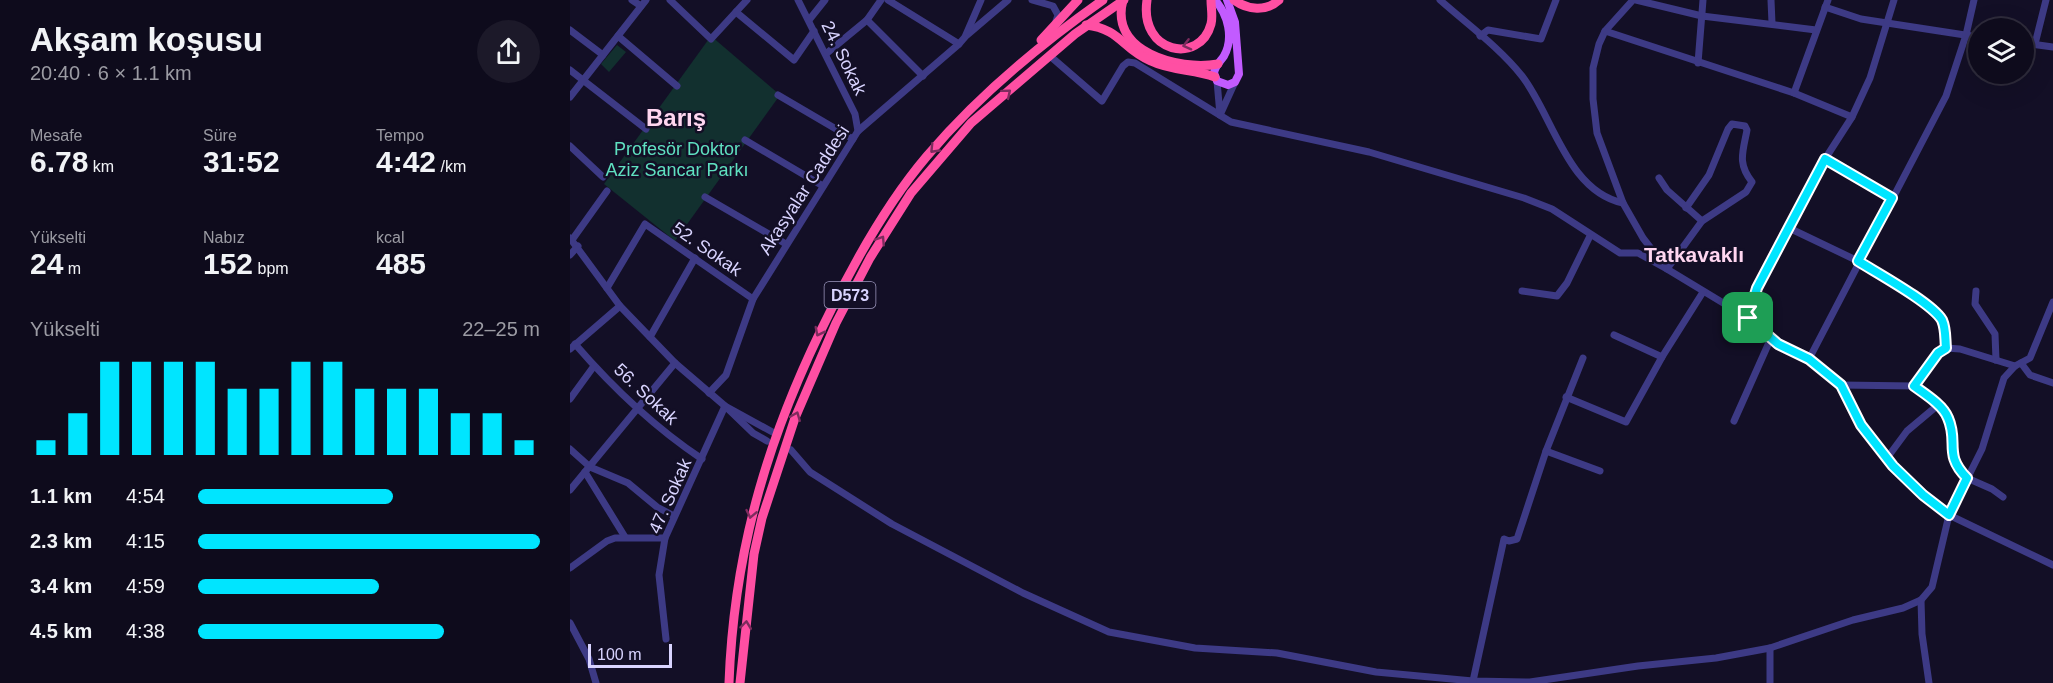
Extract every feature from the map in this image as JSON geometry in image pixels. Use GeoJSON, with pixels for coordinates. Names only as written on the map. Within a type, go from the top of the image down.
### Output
{"type":"FeatureCollection","features":[{"type":"Feature","properties":{"kind":"highway"},"geometry":{"type":"LineString","coordinates":[[1006,76],[1078,0]]}},
{"type":"Feature","properties":{"kind":"highway","name":"D573"},"geometry":{"type":"LineString","coordinates":[[729,683],[741,565],[752,507],[776,434],[813,344],[870,236],[897,194],[928,155],[1006,76],[1067,25],[1103,0]]}},
{"type":"Feature","properties":{"kind":"highway"},"geometry":{"type":"LineString","coordinates":[[1123,0],[1121,27],[1143,49],[1173,63],[1218,63]]}},
{"type":"Feature","properties":{"kind":"highway","name":"D573"},"geometry":{"type":"LineString","coordinates":[[740,683],[754,554],[762,518],[795,418],[836,323],[870,258],[911,193],[970,123],[1086,25],[1123,0]]}},
{"type":"Feature","properties":{"kind":"highway"},"geometry":{"type":"LineString","coordinates":[[1147,0],[1146,23],[1151,34],[1159,42],[1170,47],[1182,48],[1201,40],[1208,31],[1213,0]]}},
{"type":"Feature","properties":{"kind":"highway"},"geometry":{"type":"LineString","coordinates":[[1234,0],[1253,8],[1265,8],[1279,0]]}},
{"type":"Feature","properties":{"kind":"highway"},"geometry":{"type":"LineString","coordinates":[[1086,25],[1103,27],[1113,32],[1135,52],[1160,65],[1216,79]]}},
{"type":"Feature","properties":{"kind":"main road"},"geometry":{"type":"LineString","coordinates":[[1213,0],[1226,19],[1229,33],[1227,50],[1218,63],[1216,79],[1228,85],[1235,82],[1239,74],[1235,22],[1227,0]]}},
{"type":"Feature","properties":{"kind":"main road"},"geometry":{"type":"LineString","coordinates":[[1218,63],[1231,61],[1238,66]]}},
{"type":"Feature","properties":{"kind":"street"},"geometry":{"type":"LineString","coordinates":[[570,97],[644,3],[633,0]]}},
{"type":"Feature","properties":{"kind":"street"},"geometry":{"type":"LineString","coordinates":[[670,0],[711,39],[747,0]]}},
{"type":"Feature","properties":{"kind":"street","name":"24. Sokak"},"geometry":{"type":"LineString","coordinates":[[798,0],[827,53],[855,114],[858,131]]}},
{"type":"Feature","properties":{"kind":"street"},"geometry":{"type":"LineString","coordinates":[[809,20],[825,0]]}},
{"type":"Feature","properties":{"kind":"street"},"geometry":{"type":"LineString","coordinates":[[827,53],[867,20],[881,0]]}},
{"type":"Feature","properties":{"kind":"street"},"geometry":{"type":"LineString","coordinates":[[888,0],[959,44]]}},
{"type":"Feature","properties":{"kind":"street","name":"Akasyalar Caddesi"},"geometry":{"type":"LineString","coordinates":[[709,393],[726,375],[753,299],[858,131],[959,44],[965,37],[981,0]]}},
{"type":"Feature","properties":{"kind":"street"},"geometry":{"type":"LineString","coordinates":[[965,37],[1008,0]]}},
{"type":"Feature","properties":{"kind":"street"},"geometry":{"type":"LineString","coordinates":[[1032,0],[1053,6],[1057,10],[1054,27]]}},
{"type":"Feature","properties":{"kind":"street"},"geometry":{"type":"LineString","coordinates":[[1440,0],[1522,76],[1567,155],[1585,180],[1607,200],[1623,203]]}},
{"type":"Feature","properties":{"kind":"street"},"geometry":{"type":"LineString","coordinates":[[1480,36],[1488,30],[1540,39],[1556,0]]}},
{"type":"Feature","properties":{"kind":"street"},"geometry":{"type":"LineString","coordinates":[[1622,0],[1702,16],[1816,30]]}},
{"type":"Feature","properties":{"kind":"street"},"geometry":{"type":"LineString","coordinates":[[1698,63],[1703,0]]}},
{"type":"Feature","properties":{"kind":"street"},"geometry":{"type":"LineString","coordinates":[[1771,0],[1772,23]]}},
{"type":"Feature","properties":{"kind":"street"},"geometry":{"type":"LineString","coordinates":[[1748,318],[1757,288],[1825,159],[1852,117],[1870,78],[1894,0]]}},
{"type":"Feature","properties":{"kind":"street"},"geometry":{"type":"LineString","coordinates":[[1809,359],[1858,261],[1946,96],[1966,35],[1974,0]]}},
{"type":"Feature","properties":{"kind":"street"},"geometry":{"type":"LineString","coordinates":[[2046,0],[2035,44],[2053,47]]}},
{"type":"Feature","properties":{"kind":"street"},"geometry":{"type":"LineString","coordinates":[[1633,1],[1605,32],[1593,68],[1593,99],[1597,133],[1623,203],[1643,238],[1667,269]]}},
{"type":"Feature","properties":{"kind":"street"},"geometry":{"type":"LineString","coordinates":[[1794,93],[1826,3],[1861,19],[1966,35]]}},
{"type":"Feature","properties":{"kind":"street"},"geometry":{"type":"LineString","coordinates":[[736,12],[794,60],[814,31]]}},
{"type":"Feature","properties":{"kind":"street"},"geometry":{"type":"LineString","coordinates":[[867,20],[923,76]]}},
{"type":"Feature","properties":{"kind":"street"},"geometry":{"type":"LineString","coordinates":[[570,30],[603,55]]}},
{"type":"Feature","properties":{"kind":"street"},"geometry":{"type":"LineString","coordinates":[[1605,32],[1794,93],[1852,117]]}},
{"type":"Feature","properties":{"kind":"street"},"geometry":{"type":"LineString","coordinates":[[618,36],[677,86]]}},
{"type":"Feature","properties":{"kind":"street"},"geometry":{"type":"LineString","coordinates":[[1050,56],[1102,101],[1128,62],[1143,67],[1231,122],[1369,152],[1524,198],[1552,209],[1590,236],[1620,253],[1638,253],[1667,269],[1748,318],[1772,338],[1809,359],[1841,385],[1861,425],[1887,458],[1923,495],[1949,515],[2053,565]]}},
{"type":"Feature","properties":{"kind":"street"},"geometry":{"type":"LineString","coordinates":[[570,70],[646,129]]}},
{"type":"Feature","properties":{"kind":"street"},"geometry":{"type":"LineString","coordinates":[[1216,79],[1220,115]]}},
{"type":"Feature","properties":{"kind":"street"},"geometry":{"type":"LineString","coordinates":[[1220,115],[1235,82]]}},
{"type":"Feature","properties":{"kind":"street"},"geometry":{"type":"LineString","coordinates":[[778,95],[853,140]]}},
{"type":"Feature","properties":{"kind":"street"},"geometry":{"type":"LineString","coordinates":[[1667,269],[1702,221],[1746,192],[1752,182],[1742,169],[1741,161],[1747,130],[1745,126],[1732,124],[1728,129],[1709,175],[1686,208]]}},
{"type":"Feature","properties":{"kind":"street"},"geometry":{"type":"LineString","coordinates":[[745,140],[823,186]]}},
{"type":"Feature","properties":{"kind":"street"},"geometry":{"type":"LineString","coordinates":[[570,146],[603,177]]}},
{"type":"Feature","properties":{"kind":"street"},"geometry":{"type":"LineString","coordinates":[[1825,159],[1892,198]]}},
{"type":"Feature","properties":{"kind":"street"},"geometry":{"type":"LineString","coordinates":[[1659,178],[1667,190],[1702,221]]}},
{"type":"Feature","properties":{"kind":"street"},"geometry":{"type":"LineString","coordinates":[[607,191],[571,239],[620,306],[675,363],[725,405],[776,434]]}},
{"type":"Feature","properties":{"kind":"street"},"geometry":{"type":"LineString","coordinates":[[705,196],[786,244]]}},
{"type":"Feature","properties":{"kind":"street","name":"52. Sokak"},"geometry":{"type":"LineString","coordinates":[[607,288],[645,224],[753,299]]}},
{"type":"Feature","properties":{"kind":"street"},"geometry":{"type":"LineString","coordinates":[[1789,228],[1858,261],[1926,305],[1941,318],[1945,329],[1946,348]]}},
{"type":"Feature","properties":{"kind":"street"},"geometry":{"type":"LineString","coordinates":[[1522,291],[1557,296],[1568,283],[1590,236]]}},
{"type":"Feature","properties":{"kind":"street"},"geometry":{"type":"LineString","coordinates":[[570,255],[578,246]]}},
{"type":"Feature","properties":{"kind":"street"},"geometry":{"type":"LineString","coordinates":[[650,338],[695,258]]}},
{"type":"Feature","properties":{"kind":"street"},"geometry":{"type":"LineString","coordinates":[[1976,291],[1975,304],[1995,334],[1996,360]]}},
{"type":"Feature","properties":{"kind":"street"},"geometry":{"type":"LineString","coordinates":[[1566,397],[1626,422],[1662,357],[1703,292]]}},
{"type":"Feature","properties":{"kind":"street"},"geometry":{"type":"LineString","coordinates":[[791,450],[810,472],[892,524],[1013,588],[1109,632],[1195,648],[1277,653],[1376,672],[1473,681],[1530,682],[1571,678],[1638,666],[1716,658],[1770,648],[1853,620],[1903,608],[1921,600],[1932,587],[1949,515],[1982,449],[2004,378],[2018,364],[2030,358],[2053,302]]}},
{"type":"Feature","properties":{"kind":"street"},"geometry":{"type":"LineString","coordinates":[[573,346],[620,306]]}},
{"type":"Feature","properties":{"kind":"street"},"geometry":{"type":"LineString","coordinates":[[1614,335],[1662,357]]}},
{"type":"Feature","properties":{"kind":"street"},"geometry":{"type":"LineString","coordinates":[[1734,421],[1772,338]]}},
{"type":"Feature","properties":{"kind":"street","name":"56. Sokak"},"geometry":{"type":"LineString","coordinates":[[573,346],[667,436],[702,459]]}},
{"type":"Feature","properties":{"kind":"street"},"geometry":{"type":"LineString","coordinates":[[1914,386],[1938,353],[1946,348],[1960,349],[2018,364],[2030,375],[2053,383]]}},
{"type":"Feature","properties":{"kind":"street"},"geometry":{"type":"LineString","coordinates":[[1473,681],[1504,539],[1509,541],[1517,539],[1546,451],[1583,358]]}},
{"type":"Feature","properties":{"kind":"street"},"geometry":{"type":"LineString","coordinates":[[570,490],[675,363]]}},
{"type":"Feature","properties":{"kind":"street"},"geometry":{"type":"LineString","coordinates":[[570,399],[594,366]]}},
{"type":"Feature","properties":{"kind":"street"},"geometry":{"type":"LineString","coordinates":[[1841,385],[1914,386],[1938,405],[1949,419],[1955,465],[1967,478],[1992,489],[2003,497]]}},
{"type":"Feature","properties":{"kind":"street"},"geometry":{"type":"LineString","coordinates":[[725,405],[753,433],[767,441]]}},
{"type":"Feature","properties":{"kind":"street","name":"47. Sokak"},"geometry":{"type":"LineString","coordinates":[[666,639],[659,575],[665,538],[725,405]]}},
{"type":"Feature","properties":{"kind":"street"},"geometry":{"type":"LineString","coordinates":[[1887,458],[1907,431],[1938,405]]}},
{"type":"Feature","properties":{"kind":"street"},"geometry":{"type":"LineString","coordinates":[[570,449],[587,470],[625,537]]}},
{"type":"Feature","properties":{"kind":"street"},"geometry":{"type":"LineString","coordinates":[[1546,451],[1600,471]]}},
{"type":"Feature","properties":{"kind":"street"},"geometry":{"type":"LineString","coordinates":[[587,470],[628,483],[657,507],[674,516]]}},
{"type":"Feature","properties":{"kind":"street"},"geometry":{"type":"LineString","coordinates":[[570,568],[607,541],[625,537],[665,538]]}},
{"type":"Feature","properties":{"kind":"street"},"geometry":{"type":"LineString","coordinates":[[1921,600],[1922,634],[1929,683]]}},
{"type":"Feature","properties":{"kind":"street"},"geometry":{"type":"LineString","coordinates":[[570,623],[589,658],[596,683]]}},
{"type":"Feature","properties":{"kind":"street"},"geometry":{"type":"LineString","coordinates":[[1770,648],[1770,683]]}},
{"type":"Feature","properties":{"kind":"green space","name":"Profesör Doktor Aziz Sancar Parkı"},"geometry":{"type":"Polygon","coordinates":[[[711,36],[780,95],[675,241],[604,184],[711,36]]]}},
{"type":"Feature","properties":{"kind":"green space"},"geometry":{"type":"Polygon","coordinates":[[[617,45],[626,52],[609,72],[601,64],[617,45]]]}},
{"type":"Feature","properties":{"kind":"district","name":"Barış"},"geometry":{"type":"Point","coordinates":[676,117]}},
{"type":"Feature","properties":{"kind":"district","name":"Tatkavaklı"},"geometry":{"type":"Point","coordinates":[1694,254]}},
{"type":"Feature","properties":{"kind":"route"},"geometry":{"type":"LineString","coordinates":[[1825,159],[1892,198],[1858,261],[1926,305],[1941,318],[1945,329],[1946,348],[1938,353],[1914,386],[1945,411],[1951,429],[1955,465],[1967,478],[1949,515],[1923,495],[1893,466],[1861,425],[1841,385],[1809,359],[1778,344],[1748,318],[1757,288],[1825,159]]}}]}
